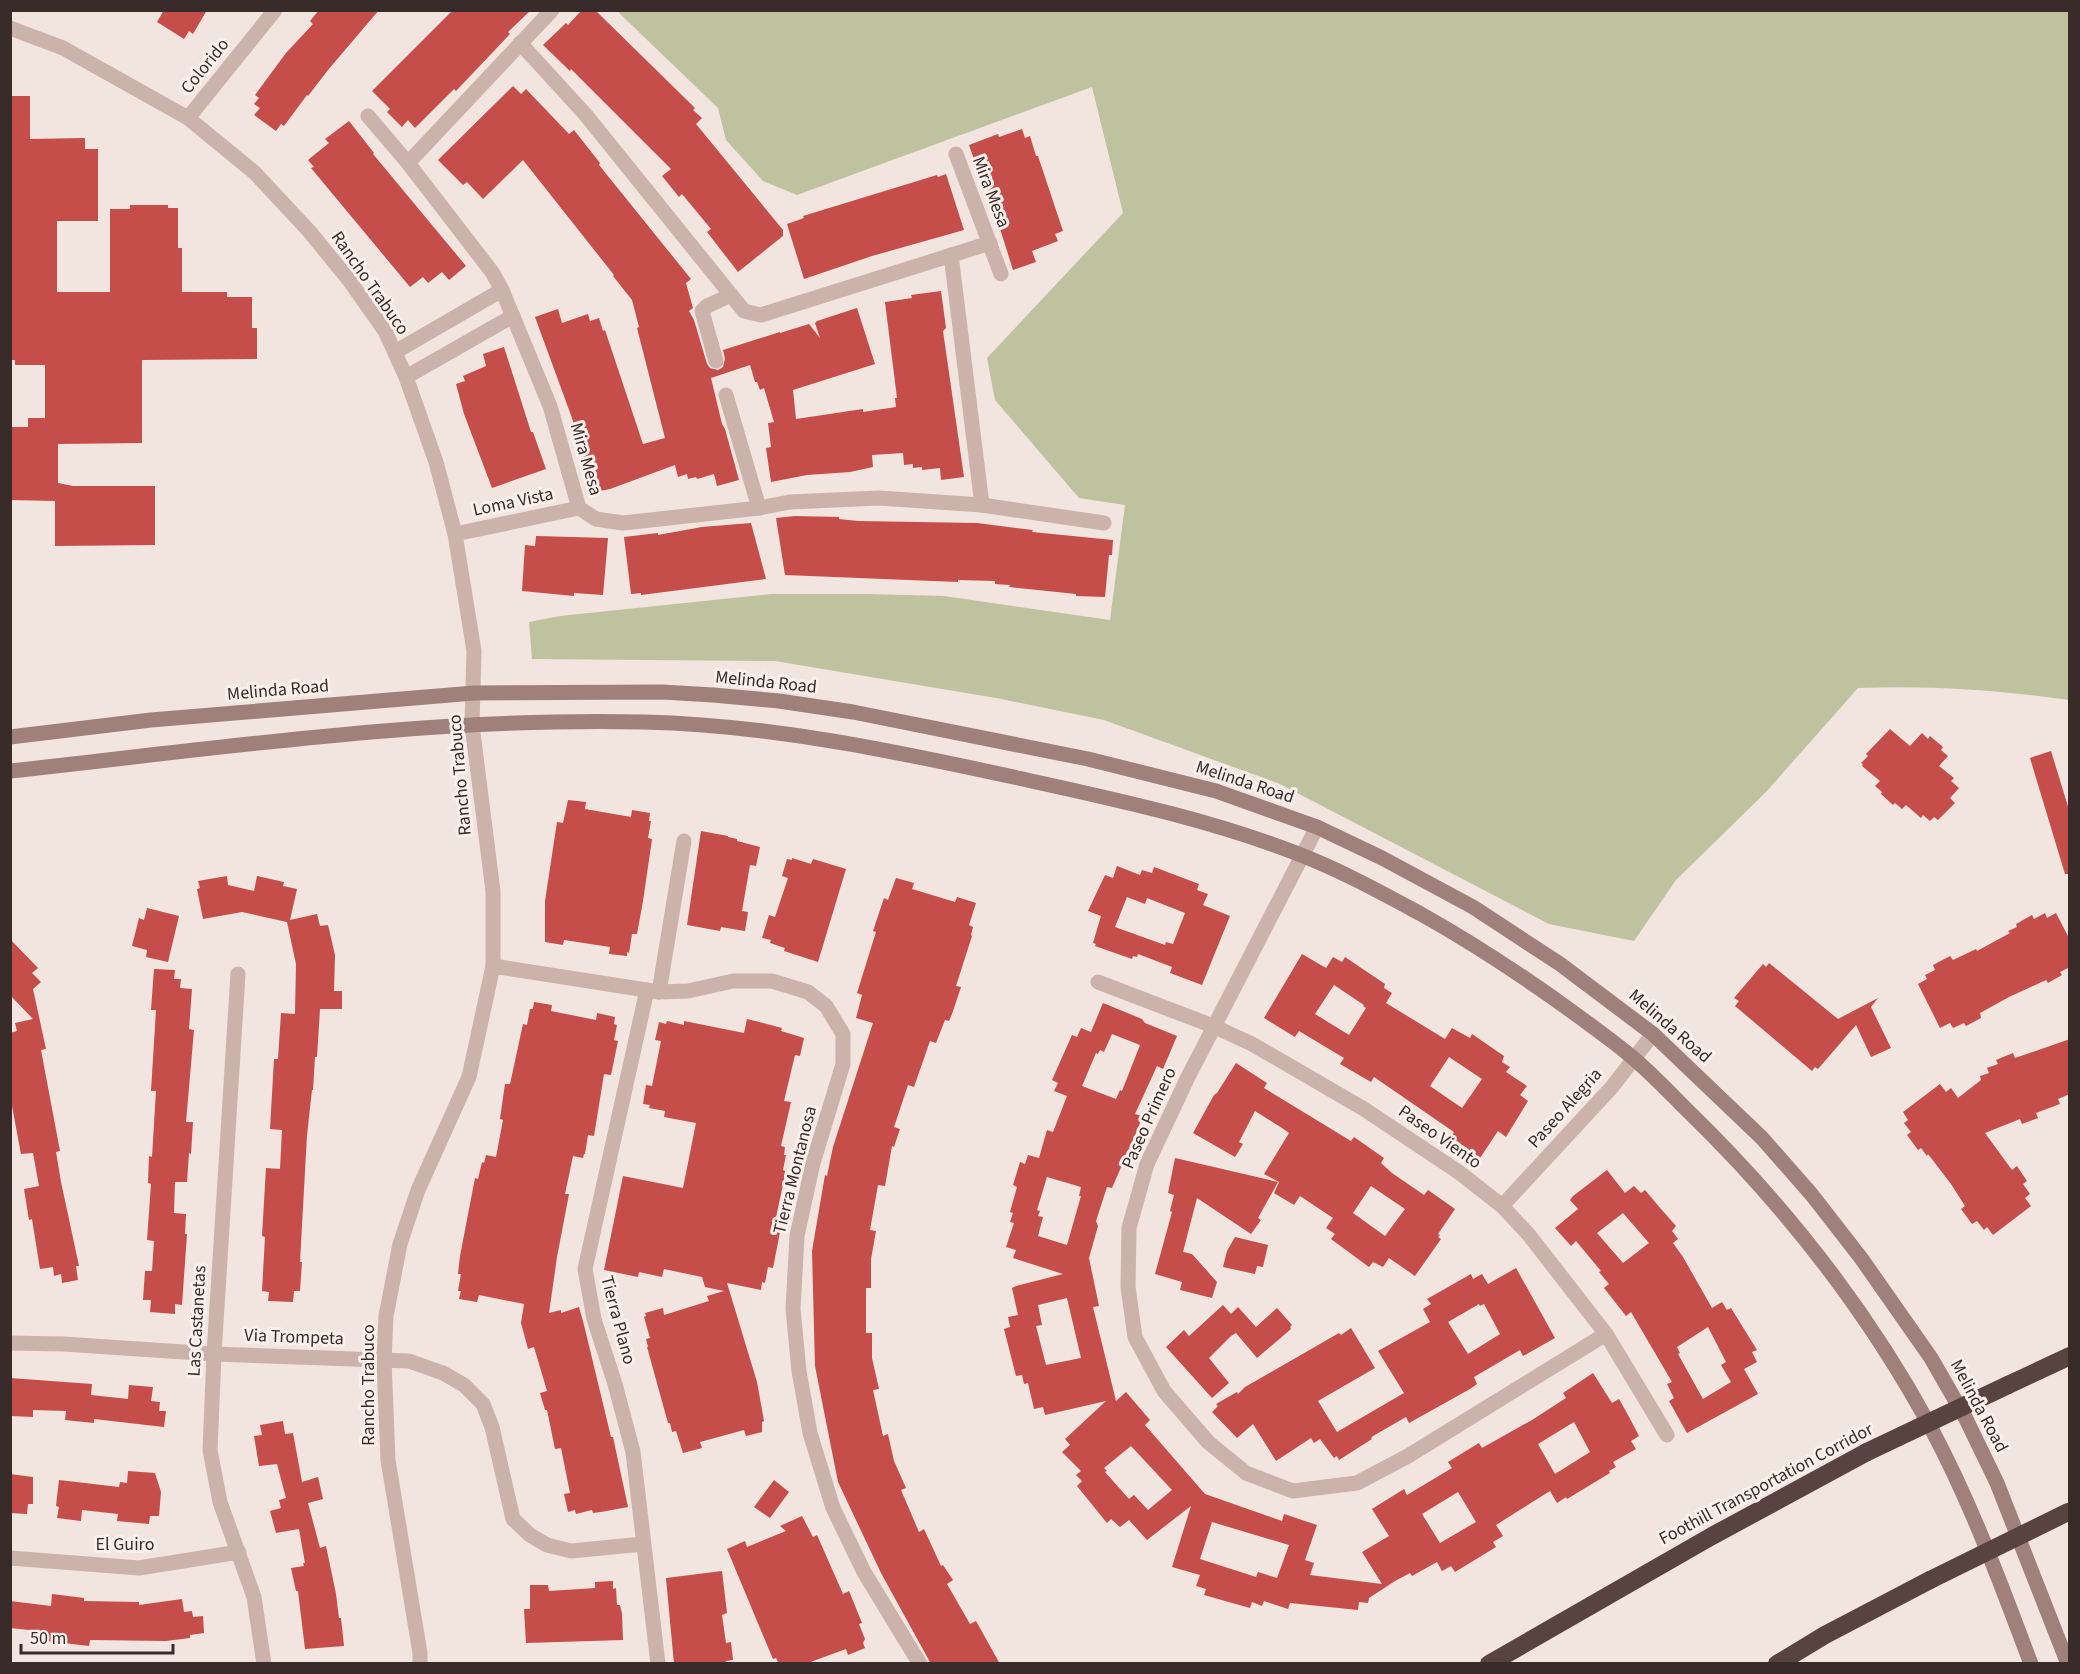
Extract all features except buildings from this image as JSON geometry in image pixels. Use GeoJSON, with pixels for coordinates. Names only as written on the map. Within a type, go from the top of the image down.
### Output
{"type":"FeatureCollection","features":[{"type":"Feature","properties":{"kind":"highway","name":"Foothill Transportation Corridor"},"geometry":{"type":"LineString","coordinates":[[1489,1664],[1712,1536],[1867,1452],[2070,1356]]}},
{"type":"Feature","properties":{"kind":"highway"},"geometry":{"type":"LineString","coordinates":[[1777,1664],[1825,1635],[2069,1511]]}},
{"type":"Feature","properties":{"kind":"main road","name":"Melinda Road"},"geometry":{"type":"LineString","coordinates":[[10,736],[150,720],[474,693],[672,693],[779,701],[853,712],[1152,773],[1216,790],[1317,827],[1382,858],[1473,907],[1560,964],[1653,1034],[1754,1130],[1812,1195],[1862,1258],[1931,1358],[1978,1443],[1997,1483],[2068,1664]]}},
{"type":"Feature","properties":{"kind":"main road"},"geometry":{"type":"LineString","coordinates":[[10,771],[303,738],[472,725],[644,722],[690,724],[779,732],[880,748],[1145,806],[1214,825],[1303,855],[1380,891],[1464,938],[1533,982],[1634,1058],[1734,1156],[1761,1186],[1804,1235],[1859,1310],[1911,1393],[1954,1475],[1991,1557],[2031,1664]]}},
{"type":"Feature","properties":{"kind":"street","name":"Colorido"},"geometry":{"type":"LineString","coordinates":[[188,118],[274,10]]}},
{"type":"Feature","properties":{"kind":"street"},"geometry":{"type":"LineString","coordinates":[[408,163],[552,10]]}},
{"type":"Feature","properties":{"kind":"street","name":"Rancho Trabuco"},"geometry":{"type":"LineString","coordinates":[[10,28],[63,48],[188,118],[255,173],[309,231],[349,280],[385,331],[406,377],[436,462],[455,534],[474,651],[472,725],[492,891],[493,966],[468,1077],[418,1190],[400,1244],[386,1316],[384,1360],[388,1460],[420,1664]]}},
{"type":"Feature","properties":{"kind":"street","name":"Mira Mesa"},"geometry":{"type":"LineString","coordinates":[[520,43],[585,114],[744,311],[761,315],[990,243]]}},
{"type":"Feature","properties":{"kind":"street","name":"Mira Mesa"},"geometry":{"type":"LineString","coordinates":[[368,116],[408,163],[492,272],[502,290],[550,406],[579,508],[596,519],[623,523],[759,508],[790,502],[879,498],[982,505],[1104,523]]}},
{"type":"Feature","properties":{"kind":"street","name":"Mira Mesa"},"geometry":{"type":"LineString","coordinates":[[956,154],[1001,274]]}},
{"type":"Feature","properties":{"kind":"street"},"geometry":{"type":"LineString","coordinates":[[951,255],[982,505]]}},
{"type":"Feature","properties":{"kind":"street"},"geometry":{"type":"LineString","coordinates":[[395,352],[502,290]]}},
{"type":"Feature","properties":{"kind":"street"},"geometry":{"type":"LineString","coordinates":[[716,361],[702,311],[707,306],[731,295]]}},
{"type":"Feature","properties":{"kind":"street"},"geometry":{"type":"LineString","coordinates":[[406,377],[513,316]]}},
{"type":"Feature","properties":{"kind":"street"},"geometry":{"type":"LineString","coordinates":[[726,395],[759,508]]}},
{"type":"Feature","properties":{"kind":"street","name":"Loma Vista"},"geometry":{"type":"LineString","coordinates":[[455,534],[579,508]]}},
{"type":"Feature","properties":{"kind":"street","name":"Paseo Primero"},"geometry":{"type":"LineString","coordinates":[[1317,827],[1213,1026],[1147,1164],[1129,1228],[1128,1287],[1135,1337],[1164,1391],[1208,1442],[1246,1473],[1293,1491],[1357,1483],[1408,1456],[1606,1334]]}},
{"type":"Feature","properties":{"kind":"street","name":"Tierra Plano"},"geometry":{"type":"LineString","coordinates":[[658,1664],[633,1452],[615,1384],[594,1319],[585,1269],[653,991],[684,841]]}},
{"type":"Feature","properties":{"kind":"street","name":"Tierra Montanosa"},"geometry":{"type":"LineString","coordinates":[[493,966],[653,991],[688,991],[733,981],[772,981],[808,992],[826,1006],[843,1034],[843,1064],[813,1163],[797,1236],[793,1309],[799,1371],[810,1433],[833,1508],[864,1572],[918,1663]]}},
{"type":"Feature","properties":{"kind":"street","name":"Las Castanetas"},"geometry":{"type":"LineString","coordinates":[[238,974],[210,1450],[219,1502],[254,1598],[264,1664]]}},
{"type":"Feature","properties":{"kind":"street","name":"Paseo Viento"},"geometry":{"type":"LineString","coordinates":[[1098,982],[1213,1026],[1252,1044],[1364,1109],[1460,1173],[1502,1206],[1529,1235],[1606,1334],[1667,1435]]}},
{"type":"Feature","properties":{"kind":"street","name":"Paseo Alegria"},"geometry":{"type":"LineString","coordinates":[[1502,1206],[1612,1088],[1653,1034]]}},
{"type":"Feature","properties":{"kind":"street","name":"Via Trompeta"},"geometry":{"type":"LineString","coordinates":[[10,1343],[63,1344],[214,1354],[410,1361],[464,1385],[483,1404],[492,1427],[513,1519],[530,1535],[547,1545],[571,1551],[643,1544]]}},
{"type":"Feature","properties":{"kind":"street","name":"El Guiro"},"geometry":{"type":"LineString","coordinates":[[10,1558],[139,1568],[239,1552]]}},
{"type":"Feature","properties":{"kind":"green space"},"geometry":{"type":"Polygon","coordinates":[[[617,11],[2069,11],[2069,700],[1964,689],[1858,688],[1766,792],[1676,880],[1634,941],[1549,924],[1280,784],[1104,720],[996,698],[775,661],[532,659],[529,622],[560,616],[771,594],[944,596],[1110,620],[1125,505],[1079,498],[995,400],[987,358],[1123,213],[1092,87],[797,195],[763,181],[726,140],[718,108],[617,11]]]}}]}
